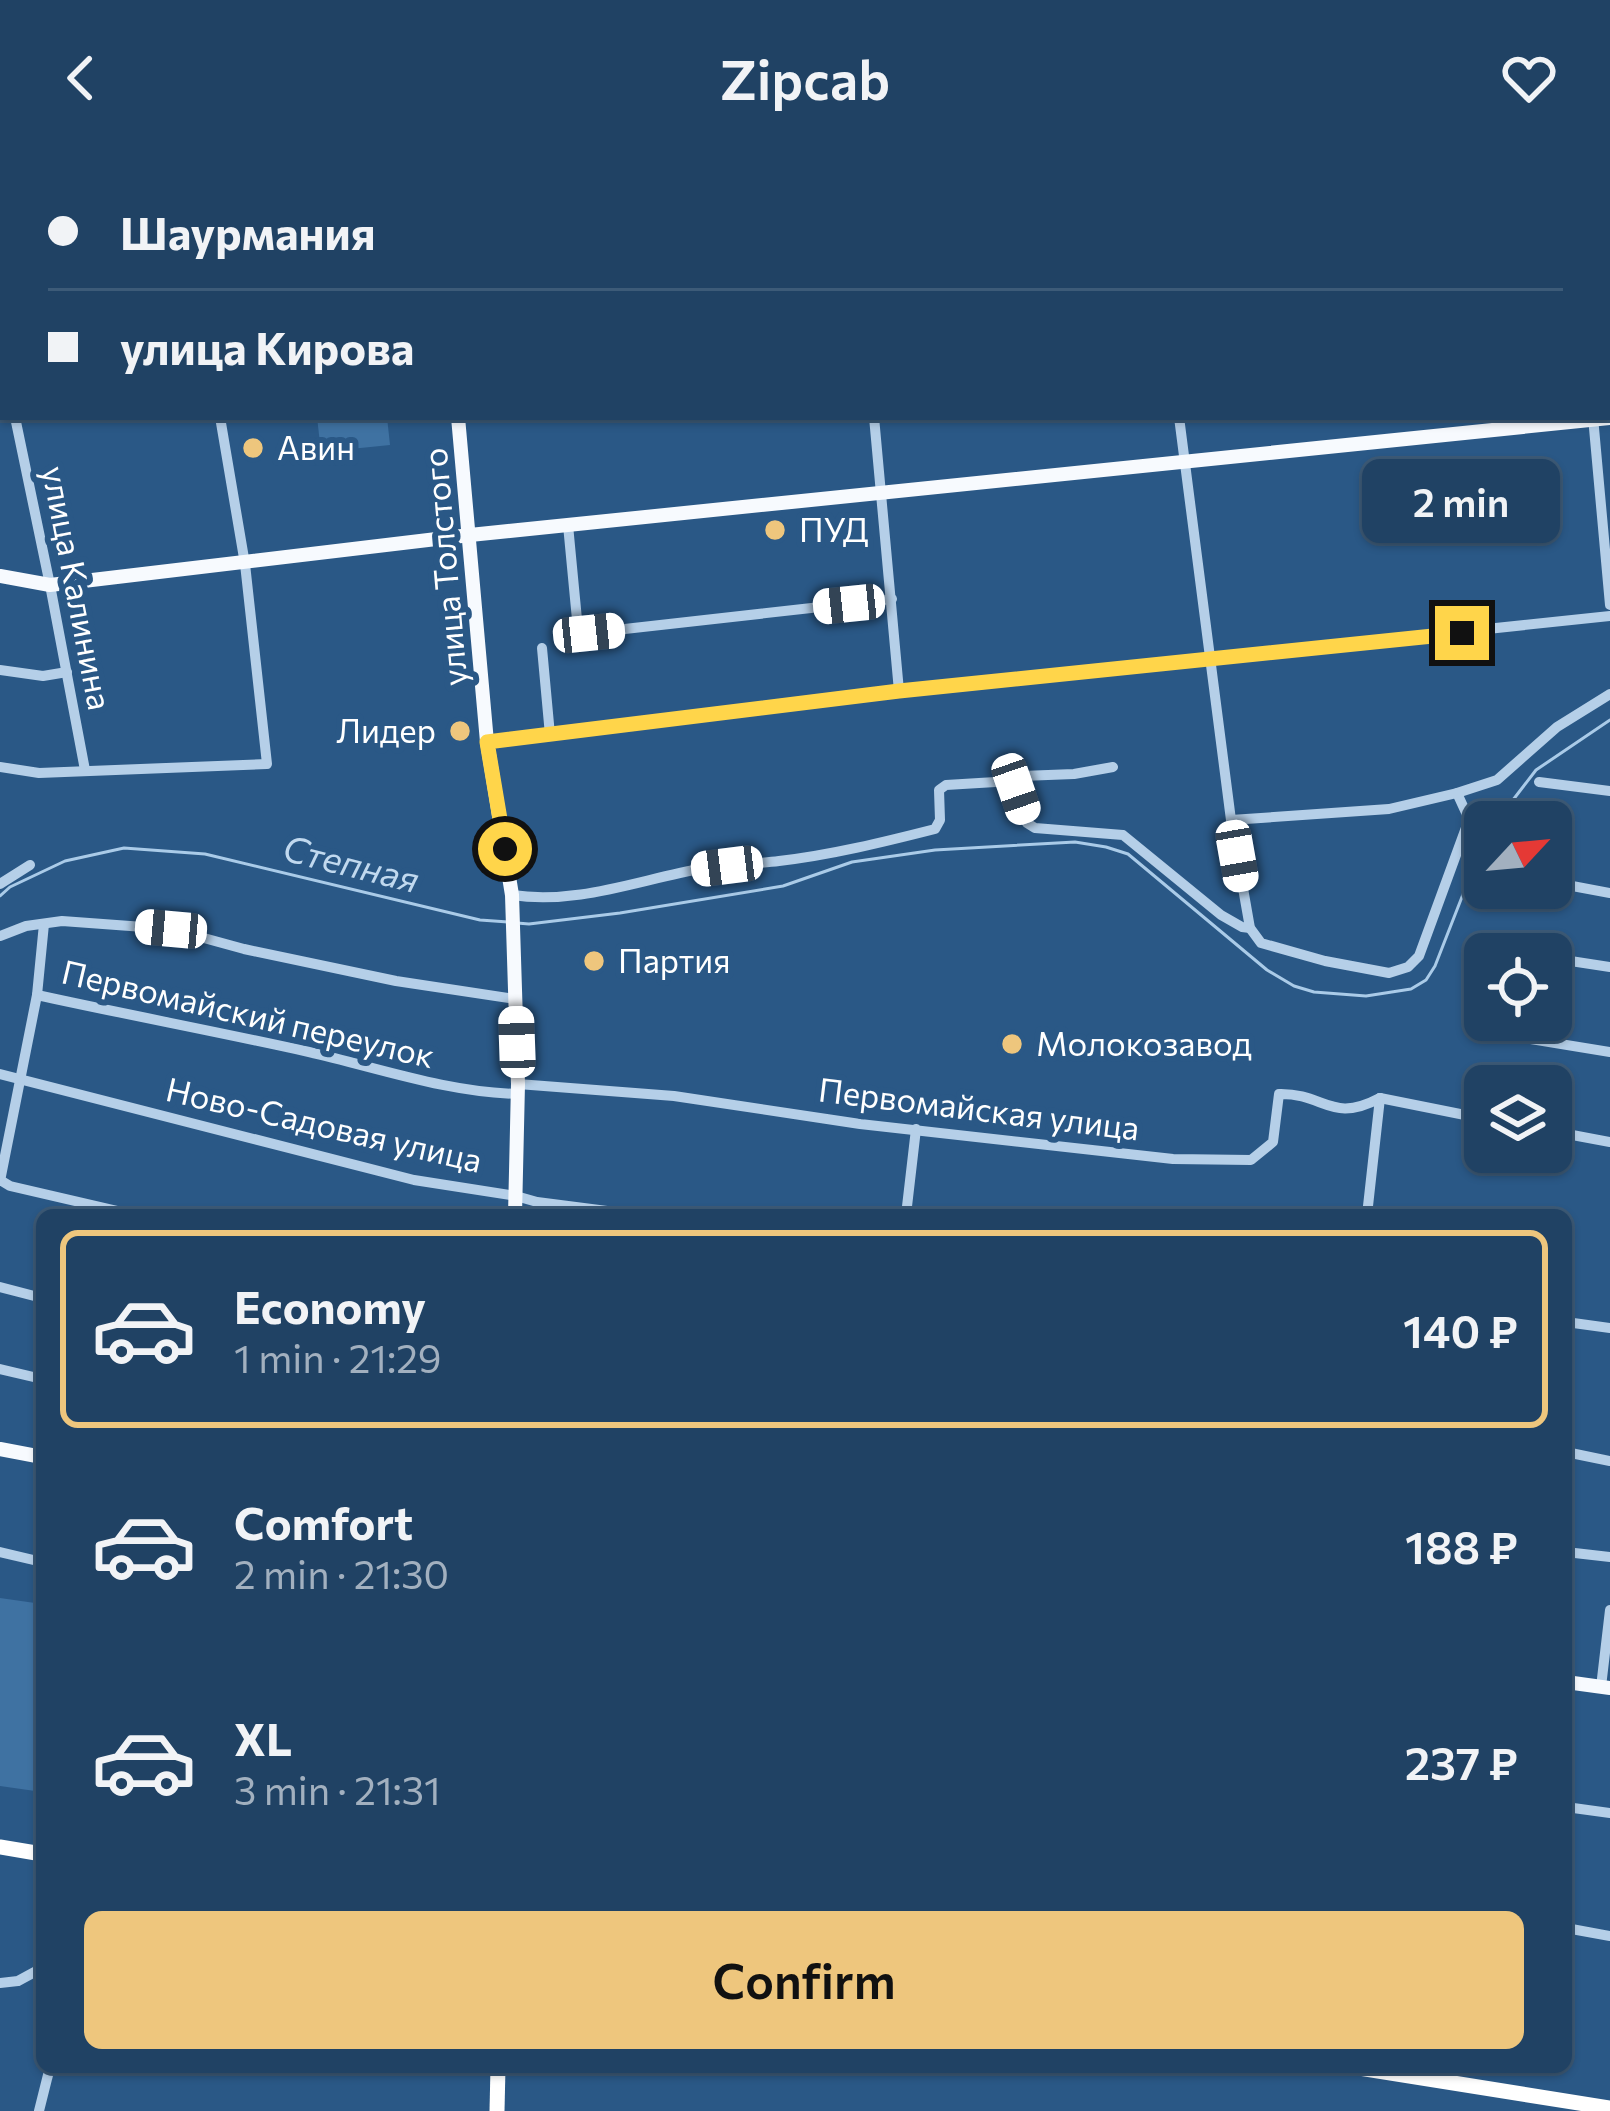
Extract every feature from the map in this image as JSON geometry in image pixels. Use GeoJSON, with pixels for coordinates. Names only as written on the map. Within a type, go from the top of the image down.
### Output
{"type":"FeatureCollection","features":[{"type":"Feature","properties":{"kind":"highway"},"geometry":{"type":"LineString","coordinates":[[0,1847],[36,1853]]}},
{"type":"Feature","properties":{"kind":"highway"},"geometry":{"type":"LineString","coordinates":[[497,2111],[498,2073]]}},
{"type":"Feature","properties":{"kind":"highway"},"geometry":{"type":"LineString","coordinates":[[1391,2073],[1610,2108]]}},
{"type":"Feature","properties":{"kind":"main road","name":"улица Толстого"},"geometry":{"type":"LineString","coordinates":[[458,420],[487,742],[512,899],[518,1089],[515,1209]]}},
{"type":"Feature","properties":{"kind":"main road"},"geometry":{"type":"LineString","coordinates":[[0,576],[50,585],[1468,425],[1557,420]]}},
{"type":"Feature","properties":{"kind":"main road"},"geometry":{"type":"LineString","coordinates":[[0,1449],[36,1456]]}},
{"type":"Feature","properties":{"kind":"main road"},"geometry":{"type":"LineString","coordinates":[[1572,1683],[1605,1687]]}},
{"type":"Feature","properties":{"kind":"street","name":"улица Калинина"},"geometry":{"type":"LineString","coordinates":[[16,420],[85,770]]}},
{"type":"Feature","properties":{"kind":"street"},"geometry":{"type":"LineString","coordinates":[[0,767],[39,773],[267,764],[244,564],[220,420]]}},
{"type":"Feature","properties":{"kind":"street"},"geometry":{"type":"LineString","coordinates":[[874,420],[899,691]]}},
{"type":"Feature","properties":{"kind":"street"},"geometry":{"type":"LineString","coordinates":[[1179,420],[1231,820],[1250,928],[1261,943],[1389,974],[1408,967],[1419,956],[1467,825],[1457,793]]}},
{"type":"Feature","properties":{"kind":"street"},"geometry":{"type":"LineString","coordinates":[[1593,420],[1607,521],[1610,605]]}},
{"type":"Feature","properties":{"kind":"street"},"geometry":{"type":"LineString","coordinates":[[568,524],[578,630],[589,633],[892,599]]}},
{"type":"Feature","properties":{"kind":"street"},"geometry":{"type":"LineString","coordinates":[[487,742],[899,691],[1610,616]]}},
{"type":"Feature","properties":{"kind":"street"},"geometry":{"type":"LineString","coordinates":[[542,648],[550,734]]}},
{"type":"Feature","properties":{"kind":"street"},"geometry":{"type":"LineString","coordinates":[[0,670],[44,676],[67,672]]}},
{"type":"Feature","properties":{"kind":"street"},"geometry":{"type":"LineString","coordinates":[[1231,820],[1389,809],[1457,793],[1497,779],[1557,727],[1610,694]]}},
{"type":"Feature","properties":{"kind":"street"},"geometry":{"type":"LineString","coordinates":[[512,899],[587,895],[699,869],[776,862],[934,830],[940,820],[939,790],[946,785],[1012,782],[1022,776],[1113,767]]}},
{"type":"Feature","properties":{"kind":"street"},"geometry":{"type":"LineString","coordinates":[[1012,782],[1034,828],[1123,836],[1222,915],[1250,928]]}},
{"type":"Feature","properties":{"kind":"street"},"geometry":{"type":"LineString","coordinates":[[1539,782],[1610,790]]}},
{"type":"Feature","properties":{"kind":"street"},"geometry":{"type":"LineString","coordinates":[[0,884],[30,866]]}},
{"type":"Feature","properties":{"kind":"street"},"geometry":{"type":"LineString","coordinates":[[1572,886],[1610,893]]}},
{"type":"Feature","properties":{"kind":"street"},"geometry":{"type":"LineString","coordinates":[[0,936],[26,926],[62,921],[171,929],[396,981],[515,999]]}},
{"type":"Feature","properties":{"kind":"street"},"geometry":{"type":"LineString","coordinates":[[44,924],[37,995],[0,1180],[108,1209]]}},
{"type":"Feature","properties":{"kind":"street"},"geometry":{"type":"LineString","coordinates":[[1572,961],[1610,967]]}},
{"type":"Feature","properties":{"kind":"street","name":"Первомайский переулок"},"geometry":{"type":"LineString","coordinates":[[37,995],[313,1053],[427,1083],[480,1093],[518,1089]]}},
{"type":"Feature","properties":{"kind":"street"},"geometry":{"type":"LineString","coordinates":[[1538,1041],[1610,1052]]}},
{"type":"Feature","properties":{"kind":"street","name":"Ново-Садовая улица"},"geometry":{"type":"LineString","coordinates":[[0,1074],[414,1180],[591,1209]]}},
{"type":"Feature","properties":{"kind":"street","name":"Первомайская улица"},"geometry":{"type":"LineString","coordinates":[[518,1089],[674,1096],[860,1124],[1173,1159],[1252,1160],[1274,1142],[1279,1094],[1358,1110],[1380,1098]]}},
{"type":"Feature","properties":{"kind":"street"},"geometry":{"type":"LineString","coordinates":[[1367,1209],[1380,1098],[1464,1115]]}},
{"type":"Feature","properties":{"kind":"street"},"geometry":{"type":"LineString","coordinates":[[907,1209],[916,1129]]}},
{"type":"Feature","properties":{"kind":"street"},"geometry":{"type":"LineString","coordinates":[[1572,1135],[1610,1142]]}},
{"type":"Feature","properties":{"kind":"street"},"geometry":{"type":"LineString","coordinates":[[0,1287],[36,1296]]}},
{"type":"Feature","properties":{"kind":"street"},"geometry":{"type":"LineString","coordinates":[[1572,1323],[1610,1328]]}},
{"type":"Feature","properties":{"kind":"street"},"geometry":{"type":"LineString","coordinates":[[0,1369],[36,1378]]}},
{"type":"Feature","properties":{"kind":"street"},"geometry":{"type":"LineString","coordinates":[[1572,1453],[1610,1461]]}},
{"type":"Feature","properties":{"kind":"street"},"geometry":{"type":"LineString","coordinates":[[0,1552],[36,1561]]}},
{"type":"Feature","properties":{"kind":"street"},"geometry":{"type":"LineString","coordinates":[[1572,1553],[1610,1557]]}},
{"type":"Feature","properties":{"kind":"street"},"geometry":{"type":"LineString","coordinates":[[1605,1687],[1610,1610]]}},
{"type":"Feature","properties":{"kind":"street"},"geometry":{"type":"LineString","coordinates":[[1572,1808],[1610,1813]]}},
{"type":"Feature","properties":{"kind":"street"},"geometry":{"type":"LineString","coordinates":[[1572,1929],[1610,1936]]}},
{"type":"Feature","properties":{"kind":"street"},"geometry":{"type":"LineString","coordinates":[[0,1983],[18,1981],[36,1969]]}},
{"type":"Feature","properties":{"kind":"street"},"geometry":{"type":"LineString","coordinates":[[40,2111],[49,2073]]}},
{"type":"Feature","properties":{"kind":"shaded area"},"geometry":{"type":"Polygon","coordinates":[[[317,420],[387,420],[390,445],[321,452],[317,420]]]}},
{"type":"Feature","properties":{"kind":"shaded area"},"geometry":{"type":"Polygon","coordinates":[[[0,1598],[36,1603],[36,1791],[0,1786],[0,1598]]]}},
{"type":"Feature","properties":{"kind":"waterway","name":"Степная"},"geometry":{"type":"LineString","coordinates":[[1512,801],[1536,770],[1610,720]]}},
{"type":"Feature","properties":{"kind":"waterway","name":"Степная"},"geometry":{"type":"LineString","coordinates":[[517,923],[620,913],[783,886],[852,862],[935,850],[1075,842],[1128,854],[1267,970],[1294,986],[1366,996],[1411,989],[1426,980],[1464,892]]}},
{"type":"Feature","properties":{"kind":"waterway","name":"Степная"},"geometry":{"type":"LineString","coordinates":[[0,896],[65,861],[124,848],[205,854],[480,920],[508,922]]}},
{"type":"Feature","properties":{"kind":"place","name":"Авин"},"geometry":{"type":"Point","coordinates":[253,448]}},
{"type":"Feature","properties":{"kind":"place","name":"ПУД"},"geometry":{"type":"Point","coordinates":[775,530]}},
{"type":"Feature","properties":{"kind":"place","name":"Лидер"},"geometry":{"type":"Point","coordinates":[460,731]}},
{"type":"Feature","properties":{"kind":"place","name":"Партия"},"geometry":{"type":"Point","coordinates":[594,961]}},
{"type":"Feature","properties":{"kind":"place","name":"Молокозавод"},"geometry":{"type":"Point","coordinates":[1012,1044]}},
{"type":"Feature","properties":{"kind":"route"},"geometry":{"type":"LineString","coordinates":[[505,849],[487,742],[899,691],[1462,633]]}}]}
